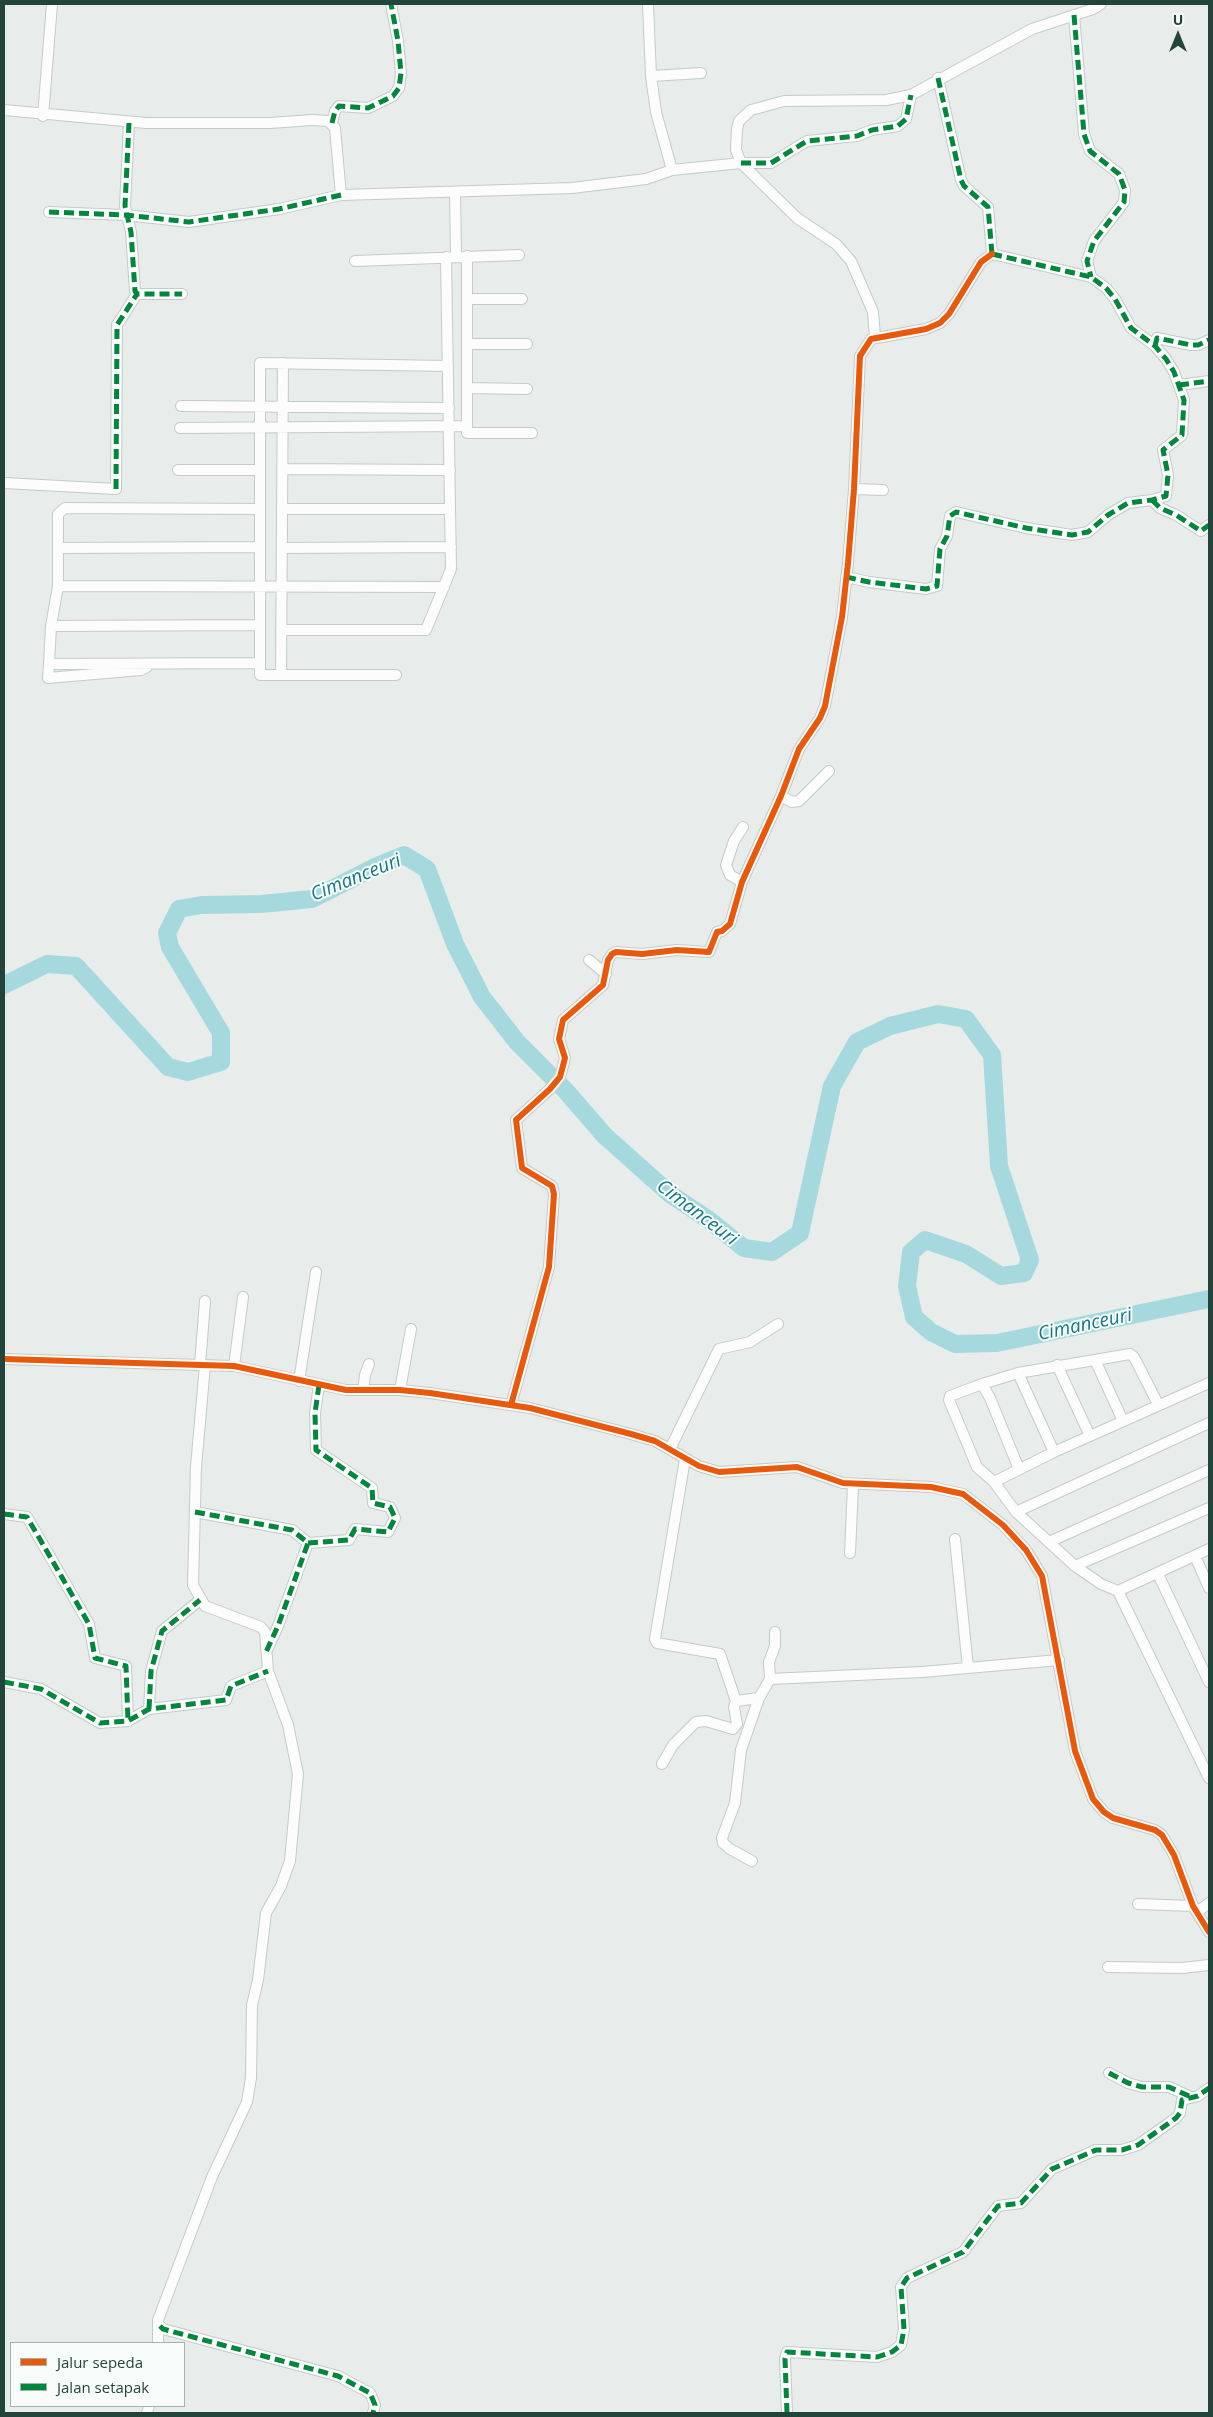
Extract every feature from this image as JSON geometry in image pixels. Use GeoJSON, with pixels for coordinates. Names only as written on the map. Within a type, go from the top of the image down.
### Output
{"type":"FeatureCollection","features":[{"type":"Feature","properties":{"kind":"street"},"geometry":{"type":"LineString","coordinates":[[43,116],[52,4]]}},
{"type":"Feature","properties":{"kind":"street"},"geometry":{"type":"LineString","coordinates":[[332,123],[339,106],[368,108],[393,96],[399,88],[401,73],[398,41],[391,4]]}},
{"type":"Feature","properties":{"kind":"street"},"geometry":{"type":"LineString","coordinates":[[648,4],[651,76],[656,112],[672,170]]}},
{"type":"Feature","properties":{"kind":"street"},"geometry":{"type":"LineString","coordinates":[[875,337],[873,312],[852,261],[836,244],[796,218],[741,163],[736,150],[739,121],[751,110],[784,101],[886,100],[911,94],[1032,29],[1093,9],[1101,4]]}},
{"type":"Feature","properties":{"kind":"street"},"geometry":{"type":"LineString","coordinates":[[1074,15],[1084,134],[1090,151],[1119,174],[1125,190],[1124,202],[1094,241],[1087,261],[1091,277]]}},
{"type":"Feature","properties":{"kind":"street"},"geometry":{"type":"LineString","coordinates":[[651,76],[701,73]]}},
{"type":"Feature","properties":{"kind":"street"},"geometry":{"type":"LineString","coordinates":[[938,78],[961,180],[964,186],[988,207],[992,254]]}},
{"type":"Feature","properties":{"kind":"street"},"geometry":{"type":"LineString","coordinates":[[49,212],[126,215],[189,222],[279,209],[341,196],[579,187],[646,179],[672,170],[741,163],[772,163],[807,141],[857,136],[872,130],[898,126],[906,119],[911,94]]}},
{"type":"Feature","properties":{"kind":"street"},"geometry":{"type":"LineString","coordinates":[[4,110],[43,116],[129,122],[270,123],[319,120],[332,123],[335,128],[341,196]]}},
{"type":"Feature","properties":{"kind":"street"},"geometry":{"type":"LineString","coordinates":[[129,122],[125,187],[126,215],[131,232],[134,290],[137,294]]}},
{"type":"Feature","properties":{"kind":"street"},"geometry":{"type":"LineString","coordinates":[[282,630],[426,630],[444,587],[451,569],[448,366],[456,256],[455,192]]}},
{"type":"Feature","properties":{"kind":"street"},"geometry":{"type":"LineString","coordinates":[[511,1405],[550,1267],[554,1194],[552,1186],[522,1168],[515,1125],[518,1117],[550,1090],[560,1076],[565,1058],[559,1038],[563,1020],[603,985],[608,960],[615,953],[642,954],[677,950],[709,952],[717,932],[725,929],[732,919],[742,882],[781,796],[799,749],[820,718],[825,706],[842,617],[854,489],[860,356],[866,344],[875,337],[926,329],[940,323],[949,314],[981,262],[992,254],[1091,277],[1106,288],[1115,299],[1131,328],[1155,346],[1170,366],[1184,400],[1182,435],[1163,450],[1168,475],[1166,496],[1152,500],[1136,501],[1120,507],[1088,532],[1072,535],[1026,528],[956,512],[950,516],[947,536],[940,549],[937,586],[926,589],[869,582],[846,577]]}},
{"type":"Feature","properties":{"kind":"street"},"geometry":{"type":"LineString","coordinates":[[355,261],[519,255]]}},
{"type":"Feature","properties":{"kind":"street"},"geometry":{"type":"LineString","coordinates":[[456,256],[467,299],[467,433],[532,433]]}},
{"type":"Feature","properties":{"kind":"street"},"geometry":{"type":"LineString","coordinates":[[137,294],[182,294]]}},
{"type":"Feature","properties":{"kind":"street"},"geometry":{"type":"LineString","coordinates":[[4,483],[116,489],[117,325],[137,294]]}},
{"type":"Feature","properties":{"kind":"street"},"geometry":{"type":"LineString","coordinates":[[467,299],[522,299]]}},
{"type":"Feature","properties":{"kind":"street"},"geometry":{"type":"LineString","coordinates":[[1155,346],[1155,339],[1158,338],[1191,345],[1198,345],[1209,340]]}},
{"type":"Feature","properties":{"kind":"street"},"geometry":{"type":"LineString","coordinates":[[467,344],[528,344]]}},
{"type":"Feature","properties":{"kind":"street"},"geometry":{"type":"LineString","coordinates":[[396,675],[260,675],[260,363],[448,366]]}},
{"type":"Feature","properties":{"kind":"street"},"geometry":{"type":"LineString","coordinates":[[281,675],[283,363]]}},
{"type":"Feature","properties":{"kind":"street"},"geometry":{"type":"LineString","coordinates":[[1179,385],[1209,381]]}},
{"type":"Feature","properties":{"kind":"street"},"geometry":{"type":"LineString","coordinates":[[467,388],[528,389]]}},
{"type":"Feature","properties":{"kind":"street"},"geometry":{"type":"LineString","coordinates":[[181,406],[449,408]]}},
{"type":"Feature","properties":{"kind":"street"},"geometry":{"type":"LineString","coordinates":[[180,428],[467,426]]}},
{"type":"Feature","properties":{"kind":"street"},"geometry":{"type":"LineString","coordinates":[[178,470],[260,470]]}},
{"type":"Feature","properties":{"kind":"street"},"geometry":{"type":"LineString","coordinates":[[282,470],[450,470]]}},
{"type":"Feature","properties":{"kind":"street"},"geometry":{"type":"LineString","coordinates":[[854,489],[883,490]]}},
{"type":"Feature","properties":{"kind":"street"},"geometry":{"type":"LineString","coordinates":[[1152,500],[1160,508],[1176,515],[1201,532],[1209,525]]}},
{"type":"Feature","properties":{"kind":"street"},"geometry":{"type":"LineString","coordinates":[[260,509],[65,508],[58,514],[58,586],[50,626],[49,664],[260,663]]}},
{"type":"Feature","properties":{"kind":"street"},"geometry":{"type":"LineString","coordinates":[[282,509],[450,509]]}},
{"type":"Feature","properties":{"kind":"street"},"geometry":{"type":"LineString","coordinates":[[58,548],[260,547]]}},
{"type":"Feature","properties":{"kind":"street"},"geometry":{"type":"LineString","coordinates":[[282,548],[451,548]]}},
{"type":"Feature","properties":{"kind":"street"},"geometry":{"type":"LineString","coordinates":[[58,586],[444,587]]}},
{"type":"Feature","properties":{"kind":"street"},"geometry":{"type":"LineString","coordinates":[[50,626],[260,624]]}},
{"type":"Feature","properties":{"kind":"street"},"geometry":{"type":"LineString","coordinates":[[781,796],[792,802],[799,801],[830,771]]}},
{"type":"Feature","properties":{"kind":"street"},"geometry":{"type":"LineString","coordinates":[[742,882],[730,875],[726,864],[734,841],[743,827]]}},
{"type":"Feature","properties":{"kind":"street"},"geometry":{"type":"LineString","coordinates":[[589,960],[606,974]]}},
{"type":"Feature","properties":{"kind":"street"},"geometry":{"type":"LineString","coordinates":[[299,1381],[316,1272]]}},
{"type":"Feature","properties":{"kind":"street"},"geometry":{"type":"LineString","coordinates":[[234,1366],[243,1297]]}},
{"type":"Feature","properties":{"kind":"street"},"geometry":{"type":"LineString","coordinates":[[158,2342],[160,2326],[158,2320],[212,2177],[247,2102],[251,2078],[252,2005],[258,1980],[266,1913],[282,1886],[290,1861],[298,1774],[288,1725],[268,1671],[267,1636],[261,1627],[205,1606],[193,1585],[196,1467],[205,1301]]}},
{"type":"Feature","properties":{"kind":"street"},"geometry":{"type":"LineString","coordinates":[[670,1449],[719,1349],[750,1342],[778,1324]]}},
{"type":"Feature","properties":{"kind":"street"},"geometry":{"type":"LineString","coordinates":[[400,1390],[411,1329]]}},
{"type":"Feature","properties":{"kind":"street"},"geometry":{"type":"LineString","coordinates":[[1158,1404],[1132,1354],[1057,1365],[1018,1374],[982,1384],[950,1396],[949,1403],[977,1467],[994,1482],[1016,1512],[1075,1566],[1101,1584],[1118,1591],[1144,1649],[1209,1778]]}},
{"type":"Feature","properties":{"kind":"street"},"geometry":{"type":"LineString","coordinates":[[4,1360],[234,1366],[346,1390],[400,1390],[511,1405],[631,1434],[670,1449],[699,1466],[719,1472],[796,1467],[853,1484],[931,1487],[954,1490],[974,1500],[1003,1525],[1026,1550],[1042,1576],[1074,1751],[1092,1799],[1104,1812],[1114,1818],[1155,1830],[1162,1835],[1171,1848],[1195,1909],[1209,1932]]}},
{"type":"Feature","properties":{"kind":"street"},"geometry":{"type":"LineString","coordinates":[[1095,1360],[1123,1421]]}},
{"type":"Feature","properties":{"kind":"street"},"geometry":{"type":"LineString","coordinates":[[364,1390],[365,1375],[369,1364]]}},
{"type":"Feature","properties":{"kind":"street"},"geometry":{"type":"LineString","coordinates":[[1057,1365],[1090,1436]]}},
{"type":"Feature","properties":{"kind":"street"},"geometry":{"type":"LineString","coordinates":[[1018,1374],[1054,1452]]}},
{"type":"Feature","properties":{"kind":"street"},"geometry":{"type":"LineString","coordinates":[[994,1482],[1158,1404],[1209,1383]]}},
{"type":"Feature","properties":{"kind":"street"},"geometry":{"type":"LineString","coordinates":[[982,1384],[990,1398],[1019,1469]]}},
{"type":"Feature","properties":{"kind":"street"},"geometry":{"type":"LineString","coordinates":[[195,1512],[292,1530],[308,1543],[349,1540],[355,1530],[388,1532],[395,1518],[390,1507],[373,1503],[372,1488],[316,1450],[315,1413],[319,1385]]}},
{"type":"Feature","properties":{"kind":"street"},"geometry":{"type":"LineString","coordinates":[[1016,1512],[1209,1423]]}},
{"type":"Feature","properties":{"kind":"street"},"geometry":{"type":"LineString","coordinates":[[662,1764],[673,1745],[696,1722],[706,1721],[728,1728],[734,1728],[737,1723],[734,1707],[736,1701],[720,1654],[657,1643],[655,1639],[685,1459]]}},
{"type":"Feature","properties":{"kind":"street"},"geometry":{"type":"LineString","coordinates":[[1049,1542],[1209,1470]]}},
{"type":"Feature","properties":{"kind":"street"},"geometry":{"type":"LineString","coordinates":[[850,1553],[853,1484]]}},
{"type":"Feature","properties":{"kind":"street"},"geometry":{"type":"LineString","coordinates":[[1075,1566],[1209,1508]]}},
{"type":"Feature","properties":{"kind":"street"},"geometry":{"type":"LineString","coordinates":[[4,1514],[27,1517],[89,1624],[95,1658],[126,1666],[128,1721]]}},
{"type":"Feature","properties":{"kind":"street"},"geometry":{"type":"LineString","coordinates":[[955,1539],[968,1668]]}},
{"type":"Feature","properties":{"kind":"street"},"geometry":{"type":"LineString","coordinates":[[266,1652],[278,1626],[308,1543]]}},
{"type":"Feature","properties":{"kind":"street"},"geometry":{"type":"LineString","coordinates":[[1118,1591],[1209,1549]]}},
{"type":"Feature","properties":{"kind":"street"},"geometry":{"type":"LineString","coordinates":[[1195,1556],[1209,1588]]}},
{"type":"Feature","properties":{"kind":"street"},"geometry":{"type":"LineString","coordinates":[[1158,1574],[1209,1682]]}},
{"type":"Feature","properties":{"kind":"street"},"geometry":{"type":"LineString","coordinates":[[149,1709],[151,1671],[162,1631],[200,1600]]}},
{"type":"Feature","properties":{"kind":"street"},"geometry":{"type":"LineString","coordinates":[[752,1861],[730,1849],[723,1843],[722,1838],[736,1798],[740,1750],[759,1698],[770,1679],[770,1656],[775,1646],[775,1632]]}},
{"type":"Feature","properties":{"kind":"street"},"geometry":{"type":"LineString","coordinates":[[770,1679],[922,1672],[1058,1660]]}},
{"type":"Feature","properties":{"kind":"street"},"geometry":{"type":"LineString","coordinates":[[4,1682],[41,1689],[100,1723],[128,1721],[149,1709],[226,1700],[231,1686],[268,1671]]}},
{"type":"Feature","properties":{"kind":"street"},"geometry":{"type":"LineString","coordinates":[[736,1701],[759,1698]]}},
{"type":"Feature","properties":{"kind":"street"},"geometry":{"type":"LineString","coordinates":[[1138,1904],[1195,1909],[1209,1903]]}},
{"type":"Feature","properties":{"kind":"street"},"geometry":{"type":"LineString","coordinates":[[1108,1967],[1182,1968],[1209,1965]]}},
{"type":"Feature","properties":{"kind":"street"},"geometry":{"type":"LineString","coordinates":[[1109,2073],[1128,2084],[1142,2087],[1169,2087],[1191,2097]]}},
{"type":"Feature","properties":{"kind":"street"},"geometry":{"type":"LineString","coordinates":[[787,2413],[784,2359],[787,2352],[877,2357],[892,2352],[901,2344],[904,2329],[901,2287],[907,2278],[963,2252],[998,2206],[1022,2203],[1052,2169],[1096,2150],[1122,2150],[1138,2145],[1176,2118],[1180,2113],[1182,2101],[1198,2096],[1209,2088]]}},
{"type":"Feature","properties":{"kind":"street"},"geometry":{"type":"LineString","coordinates":[[160,2326],[163,2329],[338,2376],[370,2393],[375,2405],[373,2413]]}},
{"type":"Feature","properties":{"kind":"waterway","name":"Cimanceuri"},"geometry":{"type":"LineString","coordinates":[[4,985],[47,964],[76,966],[168,1067],[188,1072],[221,1062],[221,1033],[170,947],[167,933],[179,909],[201,905],[261,904],[312,899],[377,866],[404,855],[427,869],[455,944],[482,997],[517,1042],[565,1090],[605,1136],[670,1194],[709,1220],[744,1248],[772,1252],[800,1233],[832,1086],[857,1042],[890,1026],[938,1014],[966,1019],[992,1055],[999,1166],[1030,1260],[1024,1273],[1001,1276],[966,1254],[925,1240],[911,1252],[907,1286],[914,1317],[931,1332],[955,1344],[997,1343],[1209,1299]]}},
{"type":"Feature","properties":{"kind":"marked path"},"geometry":{"type":"LineString","coordinates":[[332,123],[335,111],[339,106],[368,108],[393,96],[399,88],[401,73],[398,41],[391,4]]}},
{"type":"Feature","properties":{"kind":"marked path"},"geometry":{"type":"LineString","coordinates":[[1074,15],[1084,134],[1090,151],[1119,174],[1125,190],[1124,202],[1094,241],[1087,261],[1091,277]]}},
{"type":"Feature","properties":{"kind":"marked path"},"geometry":{"type":"LineString","coordinates":[[938,78],[961,180],[964,186],[988,207],[992,254]]}},
{"type":"Feature","properties":{"kind":"marked path"},"geometry":{"type":"LineString","coordinates":[[741,163],[771,163],[807,141],[857,136],[872,130],[898,126],[906,119],[911,95]]}},
{"type":"Feature","properties":{"kind":"marked path"},"geometry":{"type":"LineString","coordinates":[[129,123],[125,206],[131,232],[135,291],[137,294],[182,294]]}},
{"type":"Feature","properties":{"kind":"marked path"},"geometry":{"type":"LineString","coordinates":[[49,212],[126,215],[189,222],[279,209],[341,195]]}},
{"type":"Feature","properties":{"kind":"marked path"},"geometry":{"type":"LineString","coordinates":[[846,577],[869,582],[926,589],[937,586],[940,549],[947,536],[950,516],[956,512],[1026,528],[1072,535],[1088,532],[1108,515],[1128,503],[1166,496],[1168,475],[1163,450],[1182,435],[1184,400],[1174,372],[1166,359],[1155,346],[1131,328],[1115,299],[1106,288],[1091,277],[992,254]]}},
{"type":"Feature","properties":{"kind":"marked path"},"geometry":{"type":"LineString","coordinates":[[116,489],[117,325],[137,294]]}},
{"type":"Feature","properties":{"kind":"marked path"},"geometry":{"type":"LineString","coordinates":[[1155,346],[1157,338],[1191,345],[1198,345],[1209,340]]}},
{"type":"Feature","properties":{"kind":"marked path"},"geometry":{"type":"LineString","coordinates":[[1179,385],[1209,381]]}},
{"type":"Feature","properties":{"kind":"marked path"},"geometry":{"type":"LineString","coordinates":[[1152,500],[1160,508],[1176,515],[1201,531],[1209,525]]}},
{"type":"Feature","properties":{"kind":"marked path"},"geometry":{"type":"LineString","coordinates":[[308,1543],[349,1540],[355,1529],[388,1532],[395,1518],[390,1507],[373,1503],[372,1488],[316,1450],[315,1413],[319,1385]]}},
{"type":"Feature","properties":{"kind":"marked path"},"geometry":{"type":"LineString","coordinates":[[195,1512],[292,1530],[308,1543],[278,1626],[266,1652]]}},
{"type":"Feature","properties":{"kind":"marked path"},"geometry":{"type":"LineString","coordinates":[[4,1514],[27,1517],[89,1624],[95,1658],[126,1666],[128,1721]]}},
{"type":"Feature","properties":{"kind":"marked path"},"geometry":{"type":"LineString","coordinates":[[149,1709],[151,1671],[162,1631],[200,1600]]}},
{"type":"Feature","properties":{"kind":"marked path"},"geometry":{"type":"LineString","coordinates":[[4,1682],[41,1689],[100,1723],[128,1721],[149,1709],[226,1700],[231,1686],[268,1671]]}},
{"type":"Feature","properties":{"kind":"marked path"},"geometry":{"type":"LineString","coordinates":[[1109,2073],[1128,2083],[1142,2087],[1169,2087],[1191,2097]]}},
{"type":"Feature","properties":{"kind":"marked path"},"geometry":{"type":"LineString","coordinates":[[787,2413],[785,2359],[787,2352],[877,2357],[892,2352],[901,2345],[904,2329],[901,2287],[907,2278],[963,2252],[998,2206],[1021,2203],[1052,2169],[1096,2150],[1122,2150],[1138,2145],[1176,2118],[1180,2113],[1182,2100],[1198,2096],[1209,2088]]}},
{"type":"Feature","properties":{"kind":"marked path"},"geometry":{"type":"LineString","coordinates":[[160,2326],[163,2329],[338,2376],[370,2393],[375,2405],[373,2413]]}},
{"type":"Feature","properties":{"kind":"cycle path"},"geometry":{"type":"LineString","coordinates":[[511,1405],[549,1267],[554,1194],[552,1186],[522,1168],[516,1120],[550,1089],[560,1077],[565,1058],[559,1039],[563,1020],[603,985],[608,960],[612,954],[616,952],[642,954],[677,950],[709,952],[717,932],[722,931],[730,924],[742,882],[781,796],[799,749],[820,718],[825,706],[842,617],[848,563],[854,489],[860,356],[871,339],[926,329],[940,323],[949,314],[981,262],[992,254]]}},
{"type":"Feature","properties":{"kind":"cycle path"},"geometry":{"type":"LineString","coordinates":[[4,1359],[234,1366],[346,1390],[400,1390],[430,1393],[530,1408],[631,1434],[655,1441],[699,1466],[719,1472],[797,1467],[843,1483],[931,1487],[963,1494],[1003,1525],[1026,1550],[1042,1576],[1075,1751],[1093,1799],[1104,1812],[1113,1818],[1155,1830],[1162,1835],[1174,1855],[1193,1906],[1209,1932]]}}]}
